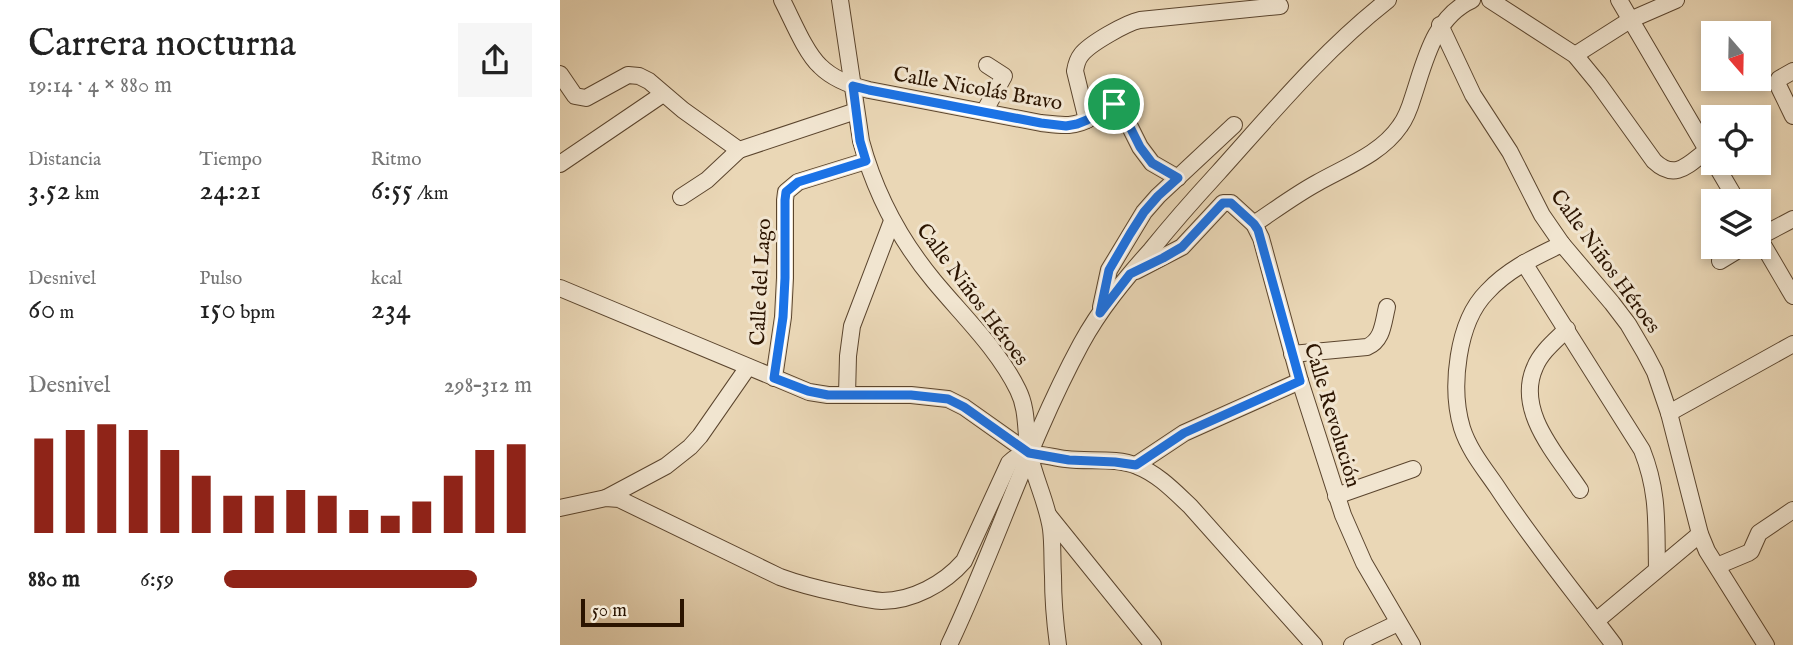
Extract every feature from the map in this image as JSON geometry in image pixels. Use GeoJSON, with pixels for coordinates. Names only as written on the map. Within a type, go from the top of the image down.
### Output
{"type":"FeatureCollection","features":[{"type":"Feature","properties":{"kind":"street","name":"Calle Nicolás Bravo"},"geometry":{"type":"LineString","coordinates":[[782,0],[813,58],[829,74],[853,86],[1066,126],[1087,120],[1111,104],[1117,105],[1152,163],[1178,178]]}},
{"type":"Feature","properties":{"kind":"street","name":"Calle Niños Héroes"},"geometry":{"type":"LineString","coordinates":[[840,0],[860,141],[878,192],[892,221],[919,263],[980,335],[1011,376],[1020,393],[1025,410],[1029,453],[1051,527],[1058,645]]}},
{"type":"Feature","properties":{"kind":"street"},"geometry":{"type":"LineString","coordinates":[[949,645],[1029,453],[1077,353],[1100,313],[1130,274],[1282,102],[1329,52],[1388,0]]}},
{"type":"Feature","properties":{"kind":"street"},"geometry":{"type":"LineString","coordinates":[[1130,274],[1182,247],[1223,203],[1231,203],[1254,224],[1390,139],[1402,124],[1440,25],[1464,3],[1472,0]]}},
{"type":"Feature","properties":{"kind":"street"},"geometry":{"type":"LineString","coordinates":[[1489,0],[1575,55],[1662,169],[1683,169],[1701,155]]}},
{"type":"Feature","properties":{"kind":"street"},"geometry":{"type":"LineString","coordinates":[[1619,0],[1701,142]]}},
{"type":"Feature","properties":{"kind":"street"},"geometry":{"type":"LineString","coordinates":[[1575,55],[1630,20],[1676,0]]}},
{"type":"Feature","properties":{"kind":"street"},"geometry":{"type":"LineString","coordinates":[[1087,120],[1075,71],[1079,57],[1124,26],[1140,20],[1280,6]]}},
{"type":"Feature","properties":{"kind":"street","name":"Calle Niños Héroes"},"geometry":{"type":"LineString","coordinates":[[1440,25],[1473,95],[1510,152],[1542,215],[1562,244],[1589,273],[1628,324],[1655,372],[1669,413],[1700,534],[1707,551],[1766,645]]}},
{"type":"Feature","properties":{"kind":"street"},"geometry":{"type":"LineString","coordinates":[[984,112],[1004,76],[987,65]]}},
{"type":"Feature","properties":{"kind":"street"},"geometry":{"type":"LineString","coordinates":[[1793,71],[1779,79],[1778,88],[1793,116]]}},
{"type":"Feature","properties":{"kind":"street"},"geometry":{"type":"LineString","coordinates":[[560,74],[570,90],[580,98],[593,96],[628,75],[639,76],[739,150]]}},
{"type":"Feature","properties":{"kind":"street"},"geometry":{"type":"LineString","coordinates":[[560,164],[663,93]]}},
{"type":"Feature","properties":{"kind":"street"},"geometry":{"type":"LineString","coordinates":[[681,197],[707,180],[739,150],[856,111]]}},
{"type":"Feature","properties":{"kind":"street"},"geometry":{"type":"LineString","coordinates":[[1100,313],[1109,270],[1144,212],[1234,125]]}},
{"type":"Feature","properties":{"kind":"street","name":"Calle del Lago"},"geometry":{"type":"LineString","coordinates":[[774,378],[783,317],[786,192],[798,182],[866,161]]}},
{"type":"Feature","properties":{"kind":"street"},"geometry":{"type":"LineString","coordinates":[[1771,231],[1793,219]]}},
{"type":"Feature","properties":{"kind":"street"},"geometry":{"type":"LineString","coordinates":[[847,395],[852,326],[892,221]]}},
{"type":"Feature","properties":{"kind":"street","name":"Calle Revolución"},"geometry":{"type":"LineString","coordinates":[[1254,224],[1261,238],[1292,354],[1336,496],[1354,542],[1412,645]]}},
{"type":"Feature","properties":{"kind":"street"},"geometry":{"type":"LineString","coordinates":[[1562,244],[1504,275],[1485,293],[1473,310],[1464,334],[1458,363],[1459,414],[1463,429],[1477,457],[1526,531],[1614,645]]}},
{"type":"Feature","properties":{"kind":"street"},"geometry":{"type":"LineString","coordinates":[[1771,258],[1793,296]]}},
{"type":"Feature","properties":{"kind":"street"},"geometry":{"type":"LineString","coordinates":[[1524,262],[1633,435],[1648,467],[1656,503],[1657,569]]}},
{"type":"Feature","properties":{"kind":"street"},"geometry":{"type":"LineString","coordinates":[[560,288],[808,391],[828,395],[911,395],[948,399],[964,407],[1029,453],[1069,460],[1136,465],[1153,474],[1190,506],[1314,645]]}},
{"type":"Feature","properties":{"kind":"street"},"geometry":{"type":"LineString","coordinates":[[1292,354],[1367,347],[1374,344],[1379,338],[1387,307]]}},
{"type":"Feature","properties":{"kind":"street"},"geometry":{"type":"LineString","coordinates":[[1567,329],[1536,364],[1530,381],[1530,395],[1536,422],[1580,490]]}},
{"type":"Feature","properties":{"kind":"street"},"geometry":{"type":"LineString","coordinates":[[1669,413],[1793,344]]}},
{"type":"Feature","properties":{"kind":"street"},"geometry":{"type":"LineString","coordinates":[[560,508],[606,498],[666,466],[700,436],[748,367]]}},
{"type":"Feature","properties":{"kind":"street"},"geometry":{"type":"LineString","coordinates":[[1136,465],[1184,433],[1300,381]]}},
{"type":"Feature","properties":{"kind":"street"},"geometry":{"type":"LineString","coordinates":[[606,498],[629,502],[780,577],[856,597],[895,600],[927,589],[955,572],[964,561],[1009,463],[1014,458],[1029,453]]}},
{"type":"Feature","properties":{"kind":"street"},"geometry":{"type":"LineString","coordinates":[[1336,496],[1413,469]]}},
{"type":"Feature","properties":{"kind":"street"},"geometry":{"type":"LineString","coordinates":[[1717,566],[1751,551],[1759,533],[1793,510]]}},
{"type":"Feature","properties":{"kind":"street"},"geometry":{"type":"LineString","coordinates":[[1047,514],[1153,645]]}},
{"type":"Feature","properties":{"kind":"street"},"geometry":{"type":"LineString","coordinates":[[1596,621],[1700,534]]}},
{"type":"Feature","properties":{"kind":"street"},"geometry":{"type":"LineString","coordinates":[[1352,645],[1398,623]]}},
{"type":"Feature","properties":{"kind":"route"},"geometry":{"type":"LineString","coordinates":[[853,86],[1066,126],[1087,120],[1114,104],[1120,107],[1140,147],[1152,163],[1178,178],[1144,212],[1109,270],[1100,313],[1130,274],[1182,247],[1223,203],[1231,203],[1258,230],[1300,381],[1184,433],[1136,465],[1069,460],[1029,453],[964,407],[948,399],[911,395],[828,395],[808,391],[774,378],[783,317],[786,192],[798,182],[866,161],[860,141],[853,86]]}}]}
